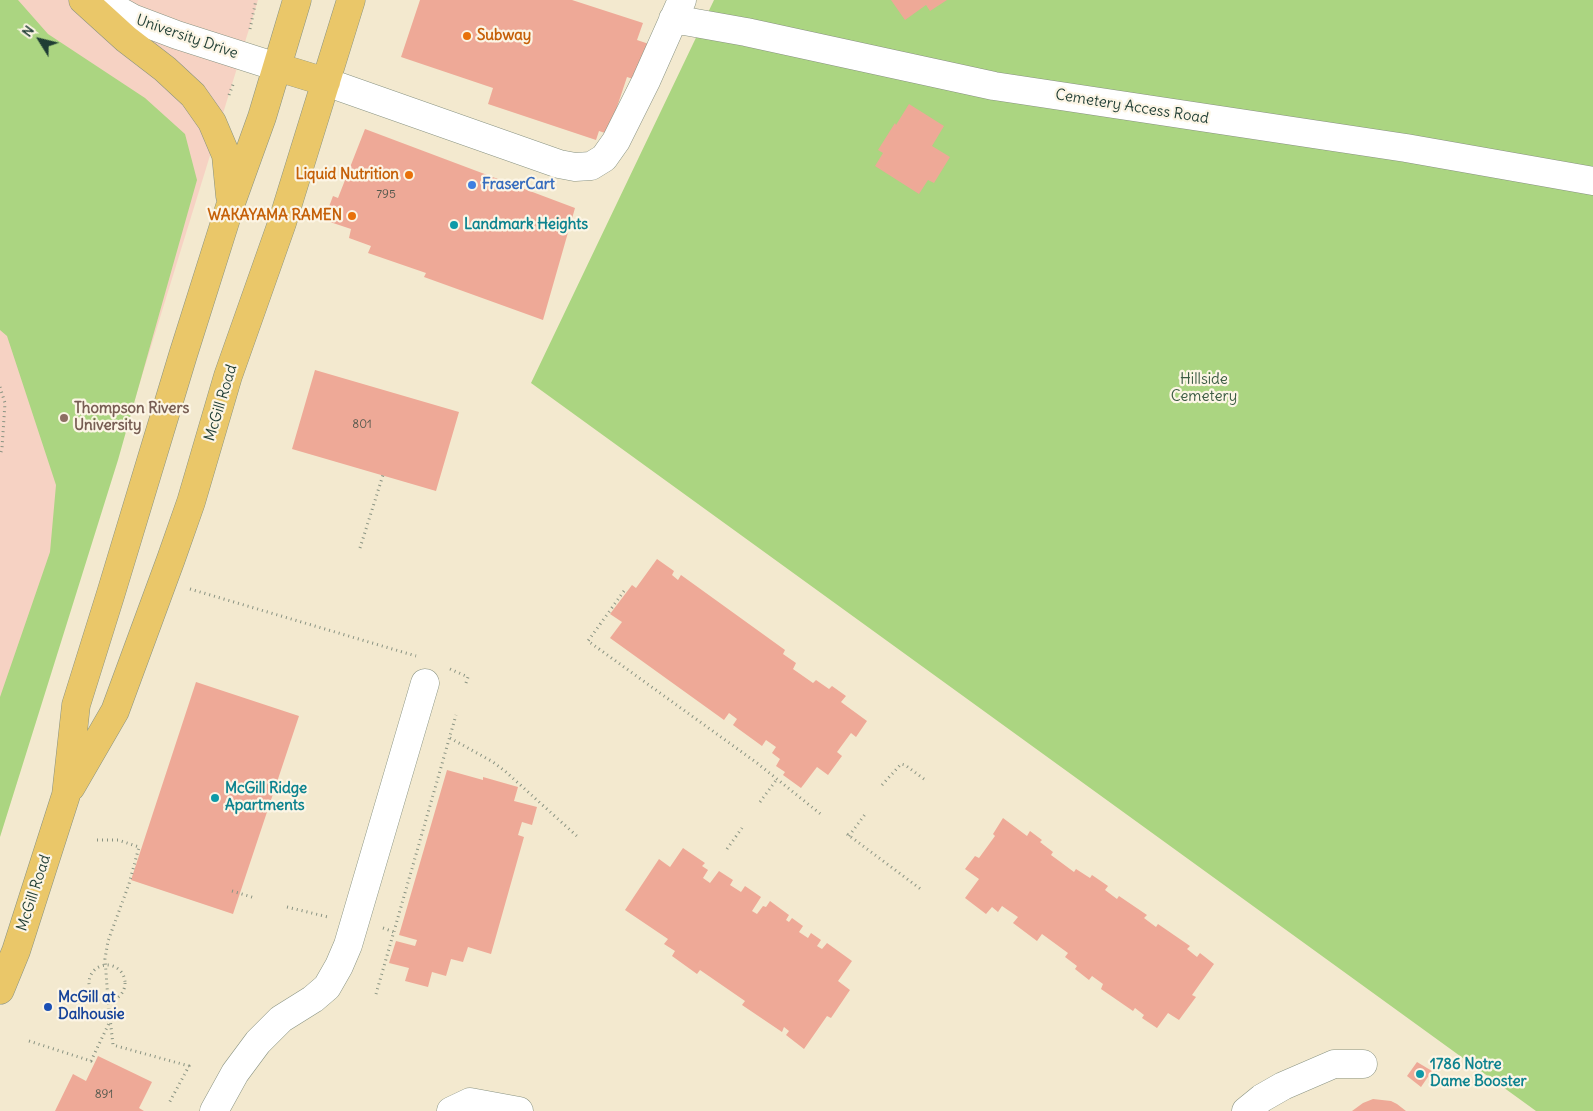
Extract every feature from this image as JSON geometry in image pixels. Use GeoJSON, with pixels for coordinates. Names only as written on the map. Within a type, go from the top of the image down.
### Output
{"type":"FeatureCollection","features":[{"type":"Feature","properties":{"kind":"main road"},"geometry":{"type":"LineString","coordinates":[[83,0],[193,95],[212,122],[226,155],[231,203]]}},
{"type":"Feature","properties":{"kind":"main road","name":"McGill Road"},"geometry":{"type":"LineString","coordinates":[[0,990],[16,951],[66,795],[76,705],[231,203],[262,117],[297,0]]}},
{"type":"Feature","properties":{"kind":"main road","name":"McGill Road"},"geometry":{"type":"LineString","coordinates":[[66,795],[116,711],[171,559],[191,502],[228,376],[282,223],[351,0]]}},
{"type":"Feature","properties":{"kind":"main road"},"geometry":{"type":"LineString","coordinates":[[277,67],[326,82]]}},
{"type":"Feature","properties":{"kind":"street","name":"University Drive"},"geometry":{"type":"LineString","coordinates":[[100,0],[132,18],[277,67]]}},
{"type":"Feature","properties":{"kind":"street"},"geometry":{"type":"LineString","coordinates":[[326,82],[559,164],[575,167],[591,166],[604,158],[616,141],[646,81],[678,9]]}},
{"type":"Feature","properties":{"kind":"street","name":"Cemetery Access Road"},"geometry":{"type":"LineString","coordinates":[[678,9],[755,34],[994,86],[1406,148],[1593,181]]}},
{"type":"Feature","properties":{"kind":"street"},"geometry":{"type":"LineString","coordinates":[[214,1111],[235,1073],[258,1042],[280,1019],[313,999],[327,987],[339,966],[433,674]]}},
{"type":"Feature","properties":{"kind":"street"},"geometry":{"type":"LineString","coordinates":[[1246,1111],[1262,1098],[1283,1086],[1334,1064],[1363,1064]]}},
{"type":"Feature","properties":{"kind":"street"},"geometry":{"type":"LineString","coordinates":[[451,1111],[470,1102],[519,1111]]}},
{"type":"Feature","properties":{"kind":"path"},"geometry":{"type":"LineString","coordinates":[[248,35],[256,0]]}},
{"type":"Feature","properties":{"kind":"path"},"geometry":{"type":"LineString","coordinates":[[251,22],[258,24]]}},
{"type":"Feature","properties":{"kind":"path"},"geometry":{"type":"LineString","coordinates":[[229,94],[235,96]]}},
{"type":"Feature","properties":{"kind":"path"},"geometry":{"type":"LineString","coordinates":[[0,387],[5,403],[0,456]]}},
{"type":"Feature","properties":{"kind":"path"},"geometry":{"type":"LineString","coordinates":[[360,548],[383,475]]}},
{"type":"Feature","properties":{"kind":"path"},"geometry":{"type":"LineString","coordinates":[[188,588],[417,656]]}},
{"type":"Feature","properties":{"kind":"path"},"geometry":{"type":"LineString","coordinates":[[624,590],[588,641],[777,779],[824,816]]}},
{"type":"Feature","properties":{"kind":"path"},"geometry":{"type":"LineString","coordinates":[[433,674],[468,677],[466,684]]}},
{"type":"Feature","properties":{"kind":"path"},"geometry":{"type":"LineString","coordinates":[[376,994],[456,715]]}},
{"type":"Feature","properties":{"kind":"path"},"geometry":{"type":"LineString","coordinates":[[450,738],[493,762],[506,772],[579,838]]}},
{"type":"Feature","properties":{"kind":"path"},"geometry":{"type":"LineString","coordinates":[[882,785],[901,764],[924,779]]}},
{"type":"Feature","properties":{"kind":"path"},"geometry":{"type":"LineString","coordinates":[[760,802],[777,779]]}},
{"type":"Feature","properties":{"kind":"path"},"geometry":{"type":"LineString","coordinates":[[866,813],[848,835],[922,890]]}},
{"type":"Feature","properties":{"kind":"path"},"geometry":{"type":"LineString","coordinates":[[727,849],[742,828]]}},
{"type":"Feature","properties":{"kind":"path"},"geometry":{"type":"LineString","coordinates":[[97,840],[118,840],[139,847],[108,941],[106,973],[113,1045],[189,1066],[168,1105]]}},
{"type":"Feature","properties":{"kind":"path"},"geometry":{"type":"LineString","coordinates":[[232,891],[255,898]]}},
{"type":"Feature","properties":{"kind":"path"},"geometry":{"type":"LineString","coordinates":[[287,907],[330,918]]}},
{"type":"Feature","properties":{"kind":"path"},"geometry":{"type":"LineString","coordinates":[[106,965],[119,970],[124,981],[122,992],[118,997],[108,1000],[96,998],[92,993],[89,982],[93,971],[98,967],[106,965]]}},
{"type":"Feature","properties":{"kind":"path"},"geometry":{"type":"LineString","coordinates":[[29,1041],[91,1061],[111,1020]]}},
{"type":"Feature","properties":{"kind":"shaded area","name":"Thompson Rivers University"},"geometry":{"type":"Polygon","coordinates":[[[0,0],[258,0],[0,836],[0,0]]]}},
{"type":"Feature","properties":{"kind":"green space","name":"Thompson Rivers University"},"geometry":{"type":"Polygon","coordinates":[[[0,0],[18,0],[48,34],[145,98],[185,134],[197,180],[118,460],[0,837],[0,697],[50,552],[56,485],[7,336],[0,330],[0,0]]]}},
{"type":"Feature","properties":{"kind":"green space","name":"Hillside Cemetery"},"geometry":{"type":"Polygon","coordinates":[[[714,0],[1593,0],[1593,1111],[1536,1111],[531,383],[714,0]]]}},
{"type":"Feature","properties":{"kind":"building"},"geometry":{"type":"Polygon","coordinates":[[[420,0],[572,0],[643,23],[637,40],[652,45],[639,81],[627,77],[608,134],[599,131],[596,140],[488,104],[493,88],[401,57],[420,0]]]}},
{"type":"Feature","properties":{"kind":"building"},"geometry":{"type":"Polygon","coordinates":[[[891,0],[947,0],[930,11],[926,5],[905,20],[891,0]]]}},
{"type":"Feature","properties":{"kind":"building"},"geometry":{"type":"Polygon","coordinates":[[[909,104],[944,126],[932,146],[950,157],[934,183],[928,180],[919,194],[875,166],[883,153],[878,150],[909,104]]]}},
{"type":"Feature","properties":{"kind":"building","name":"Landmark Heights"},"geometry":{"type":"Polygon","coordinates":[[[365,129],[575,208],[543,320],[424,277],[426,273],[368,253],[371,246],[349,238],[351,229],[324,220],[333,196],[338,198],[365,129]]]}},
{"type":"Feature","properties":{"kind":"building"},"geometry":{"type":"Polygon","coordinates":[[[315,370],[459,412],[436,491],[292,449],[315,370]]]}},
{"type":"Feature","properties":{"kind":"building"},"geometry":{"type":"Polygon","coordinates":[[[657,559],[674,571],[672,575],[678,580],[681,575],[785,650],[783,654],[796,663],[793,669],[813,683],[816,680],[829,689],[832,686],[846,696],[841,702],[867,721],[856,737],[851,733],[837,752],[842,756],[828,775],[817,767],[801,788],[783,775],[785,772],[776,766],[780,759],[772,753],[776,747],[766,740],[762,746],[733,725],[737,719],[729,713],[724,720],[610,638],[622,622],[610,614],[632,585],[636,588],[657,559]]]}},
{"type":"Feature","properties":{"kind":"building","name":"McGill Ridge Apartments"},"geometry":{"type":"Polygon","coordinates":[[[196,682],[299,716],[233,914],[131,880],[196,682]]]}},
{"type":"Feature","properties":{"kind":"building"},"geometry":{"type":"Polygon","coordinates":[[[447,770],[483,780],[483,777],[518,787],[514,801],[537,807],[532,825],[522,822],[518,835],[524,837],[491,954],[468,947],[463,962],[451,959],[446,976],[432,972],[428,987],[405,981],[409,968],[389,963],[396,941],[415,946],[417,940],[399,935],[447,770]]]}},
{"type":"Feature","properties":{"kind":"building"},"geometry":{"type":"Polygon","coordinates":[[[1003,818],[1027,836],[1030,831],[1053,852],[1051,855],[1074,872],[1076,869],[1090,878],[1092,875],[1108,886],[1105,890],[1117,899],[1119,896],[1147,915],[1144,918],[1156,927],[1158,924],[1190,946],[1187,949],[1197,957],[1200,953],[1214,964],[1192,995],[1196,997],[1179,1020],[1168,1013],[1157,1028],[1142,1018],[1144,1015],[1135,1008],[1133,1011],[1101,989],[1103,984],[1092,976],[1089,980],[1075,969],[1077,966],[1065,957],[1068,953],[1042,934],[1037,941],[1013,923],[1018,917],[1002,906],[998,912],[992,907],[986,914],[965,898],[979,879],[965,869],[975,856],[979,858],[995,836],[993,834],[1003,818]]]}},
{"type":"Feature","properties":{"kind":"building"},"geometry":{"type":"Polygon","coordinates":[[[683,848],[705,863],[702,866],[708,870],[703,878],[710,883],[719,871],[733,880],[730,885],[741,892],[745,886],[761,897],[752,911],[757,914],[770,901],[789,915],[786,920],[789,922],[792,918],[803,926],[799,932],[808,938],[811,933],[821,940],[817,946],[822,949],[827,943],[852,961],[838,981],[850,990],[831,1018],[827,1016],[804,1049],[786,1035],[789,1031],[784,1027],[782,1032],[742,1005],[745,1001],[700,970],[697,974],[672,956],[675,951],[664,944],[668,939],[625,910],[659,859],[670,867],[683,848]]]}},
{"type":"Feature","properties":{"kind":"building"},"geometry":{"type":"Polygon","coordinates":[[[98,1056],[152,1082],[139,1108],[144,1111],[55,1111],[73,1074],[86,1081],[98,1056]]]}},
{"type":"Feature","properties":{"kind":"building","name":"1786 Notre Dame Booster"},"geometry":{"type":"Polygon","coordinates":[[[1417,1062],[1432,1071],[1421,1087],[1407,1076],[1417,1062]]]}},
{"type":"Feature","properties":{"kind":"building"},"geometry":{"type":"Polygon","coordinates":[[[1373,1099],[1391,1101],[1406,1111],[1352,1111],[1373,1099]]]}},
{"type":"Feature","properties":{"kind":"place","name":"Subway"},"geometry":{"type":"Point","coordinates":[467,36]}},
{"type":"Feature","properties":{"kind":"place","name":"Liquid Nutrition"},"geometry":{"type":"Point","coordinates":[409,175]}},
{"type":"Feature","properties":{"kind":"place","name":"FraserCart"},"geometry":{"type":"Point","coordinates":[472,185]}},
{"type":"Feature","properties":{"kind":"place","name":"WAKAYAMA RAMEN"},"geometry":{"type":"Point","coordinates":[352,216]}},
{"type":"Feature","properties":{"kind":"place","name":"Landmark Heights"},"geometry":{"type":"Point","coordinates":[454,225]}},
{"type":"Feature","properties":{"kind":"place","name":"Thompson Rivers University"},"geometry":{"type":"Point","coordinates":[64,418]}},
{"type":"Feature","properties":{"kind":"place","name":"McGill Ridge Apartments"},"geometry":{"type":"Point","coordinates":[215,798]}},
{"type":"Feature","properties":{"kind":"place","name":"McGill at Dalhousie"},"geometry":{"type":"Point","coordinates":[48,1007]}},
{"type":"Feature","properties":{"kind":"place","name":"1786 Notre Dame Booster"},"geometry":{"type":"Point","coordinates":[1420,1074]}}]}
